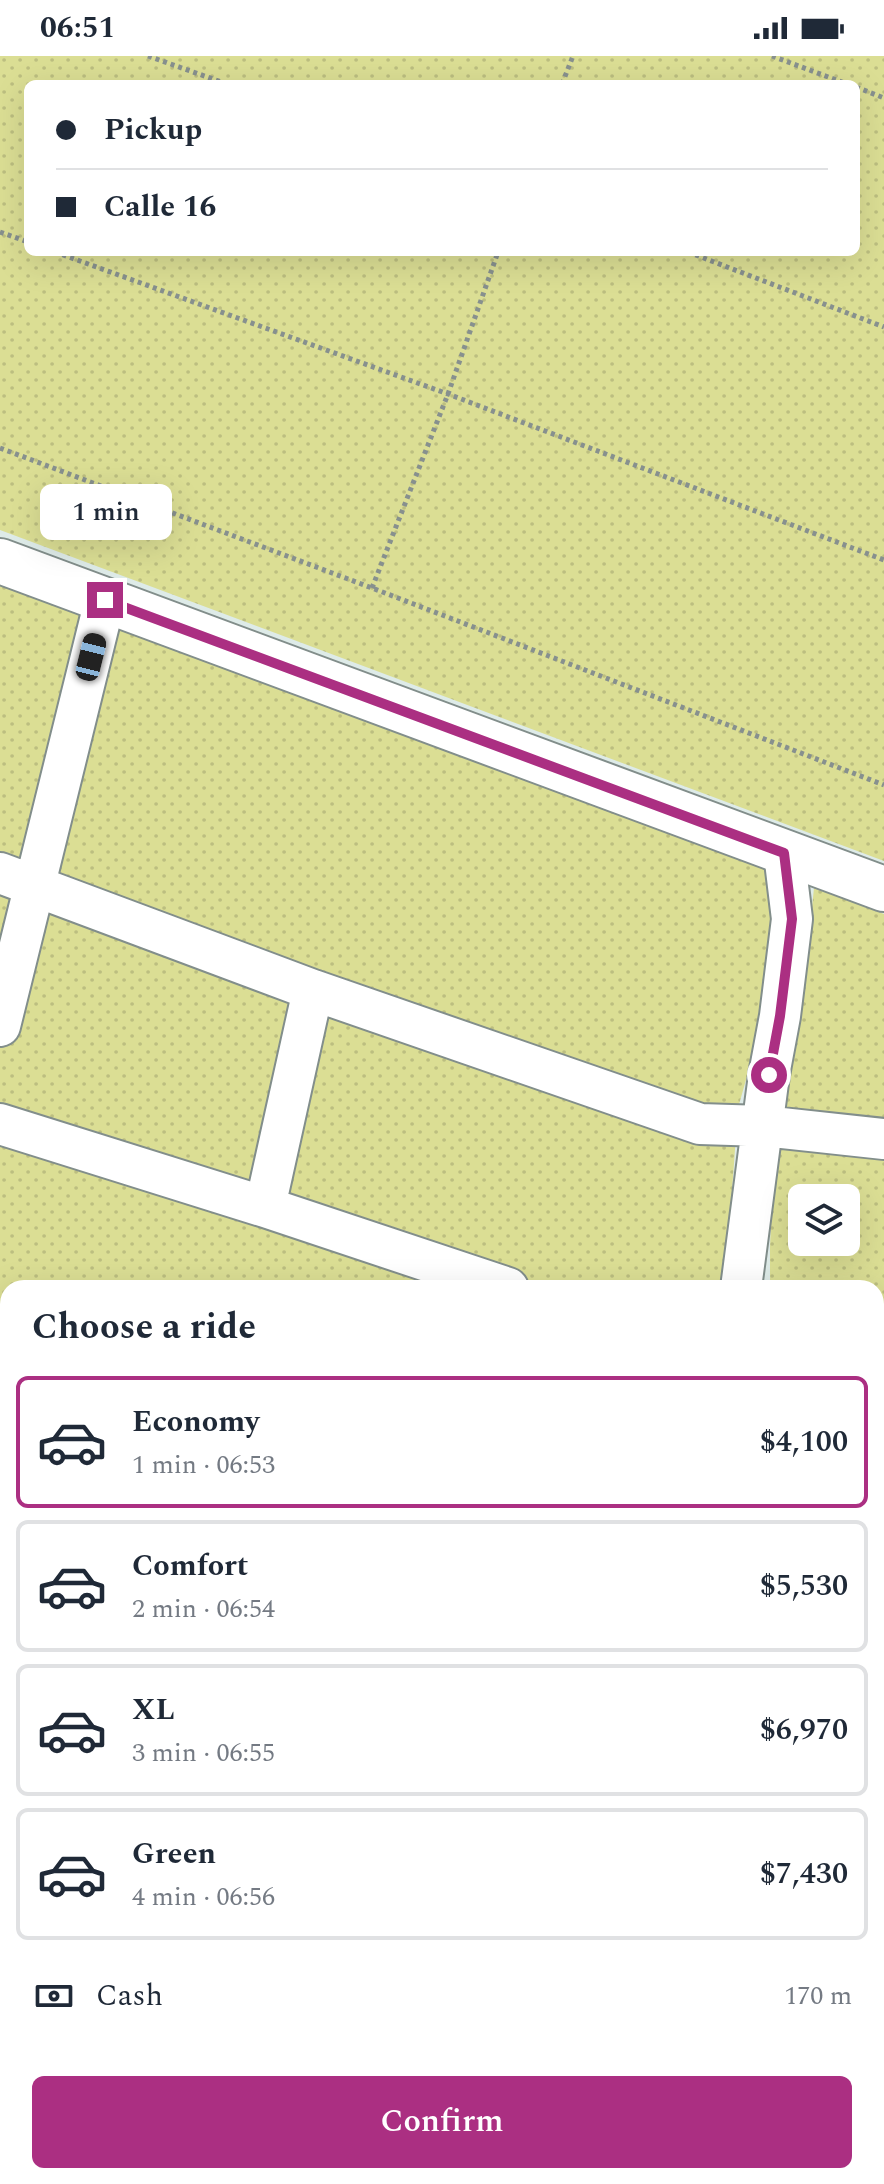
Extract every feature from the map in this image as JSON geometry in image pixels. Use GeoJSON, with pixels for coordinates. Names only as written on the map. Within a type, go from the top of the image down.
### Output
{"type":"FeatureCollection","features":[{"type":"Feature","properties":{"kind":"street"},"geometry":{"type":"LineString","coordinates":[[0,561],[884,889]]}},
{"type":"Feature","properties":{"kind":"street"},"geometry":{"type":"LineString","coordinates":[[0,1026],[17,879],[105,600]]}},
{"type":"Feature","properties":{"kind":"street"},"geometry":{"type":"LineString","coordinates":[[742,1280],[792,919],[784,853]]}},
{"type":"Feature","properties":{"kind":"street"},"geometry":{"type":"LineString","coordinates":[[17,879],[313,990],[700,1124],[763,1126],[884,1139]]}},
{"type":"Feature","properties":{"kind":"street"},"geometry":{"type":"LineString","coordinates":[[265,1207],[313,990]]}},
{"type":"Feature","properties":{"kind":"street"},"geometry":{"type":"LineString","coordinates":[[0,1124],[484,1280]]}},
{"type":"Feature","properties":{"kind":"path"},"geometry":{"type":"LineString","coordinates":[[148,56],[216,80]]}},
{"type":"Feature","properties":{"kind":"path"},"geometry":{"type":"LineString","coordinates":[[564,80],[573,56]]}},
{"type":"Feature","properties":{"kind":"path"},"geometry":{"type":"LineString","coordinates":[[772,56],[836,80]]}},
{"type":"Feature","properties":{"kind":"path"},"geometry":{"type":"LineString","coordinates":[[860,89],[884,98]]}},
{"type":"Feature","properties":{"kind":"path"},"geometry":{"type":"LineString","coordinates":[[0,232],[24,241]]}},
{"type":"Feature","properties":{"kind":"path"},"geometry":{"type":"LineString","coordinates":[[66,256],[448,394],[884,560]]}},
{"type":"Feature","properties":{"kind":"path"},"geometry":{"type":"LineString","coordinates":[[372,588],[448,394],[497,256]]}},
{"type":"Feature","properties":{"kind":"path"},"geometry":{"type":"LineString","coordinates":[[698,256],[884,327]]}},
{"type":"Feature","properties":{"kind":"path"},"geometry":{"type":"LineString","coordinates":[[0,448],[884,785]]}},
{"type":"Feature","properties":{"kind":"green space"},"geometry":{"type":"Polygon","coordinates":[[[0,56],[884,56],[884,861],[0,530],[0,56]]]}},
{"type":"Feature","properties":{"kind":"green space"},"geometry":{"type":"Polygon","coordinates":[[[0,579],[766,866],[771,915],[768,980],[755,1048],[738,1108],[732,1191],[731,1280],[0,1280],[0,579]]]}},
{"type":"Feature","properties":{"kind":"green space"},"geometry":{"type":"Polygon","coordinates":[[[814,888],[884,914],[884,1280],[770,1280],[775,1128],[808,945],[814,888]]]}},
{"type":"Feature","properties":{"kind":"route"},"geometry":{"type":"LineString","coordinates":[[105,600],[784,853],[792,919],[769,1075]]}}]}
